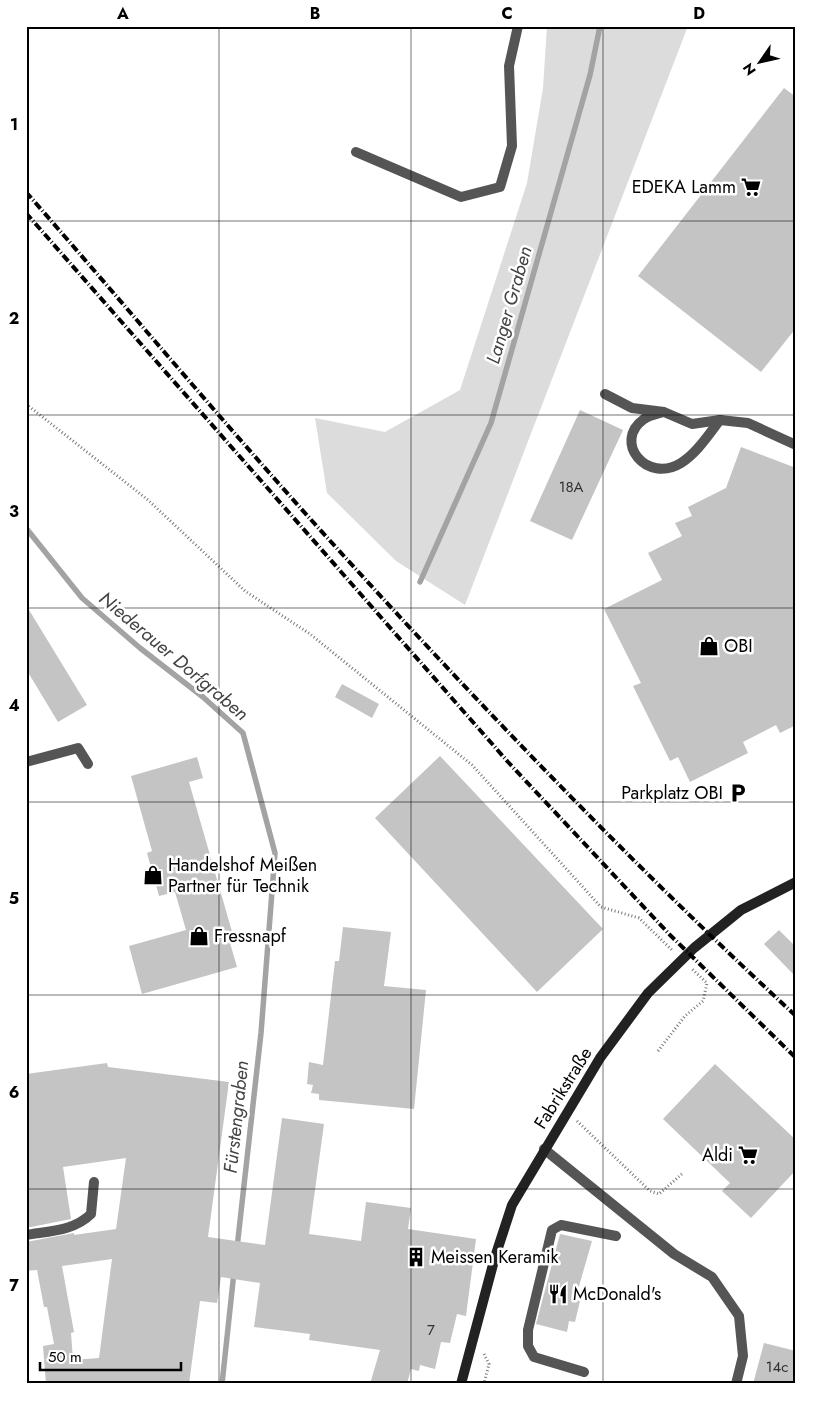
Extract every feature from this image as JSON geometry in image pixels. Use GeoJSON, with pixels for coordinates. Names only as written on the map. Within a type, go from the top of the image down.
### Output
{"type":"FeatureCollection","features":[{"type":"Feature","properties":{"kind":"street"},"geometry":{"type":"LineString","coordinates":[[356,152],[461,197],[500,187],[512,146],[509,66],[518,26]]}},
{"type":"Feature","properties":{"kind":"street"},"geometry":{"type":"LineString","coordinates":[[605,394],[632,408],[664,412],[692,424],[720,420],[748,423],[796,445]]}},
{"type":"Feature","properties":{"kind":"street"},"geometry":{"type":"LineString","coordinates":[[664,412],[644,419],[634,432],[632,450],[640,462],[651,467],[666,469],[681,463],[696,450],[720,420]]}},
{"type":"Feature","properties":{"kind":"street"},"geometry":{"type":"LineString","coordinates":[[26,762],[78,748],[88,764]]}},
{"type":"Feature","properties":{"kind":"street","name":"Fabrikstraße"},"geometry":{"type":"LineString","coordinates":[[461,1384],[495,1257],[512,1205],[600,1058],[648,993],[694,948],[741,910],[796,882]]}},
{"type":"Feature","properties":{"kind":"street"},"geometry":{"type":"LineString","coordinates":[[544,1149],[674,1254],[712,1277],[739,1316],[743,1356],[736,1384]]}},
{"type":"Feature","properties":{"kind":"street"},"geometry":{"type":"LineString","coordinates":[[26,1235],[60,1230],[83,1222],[91,1214],[94,1182]]}},
{"type":"Feature","properties":{"kind":"street"},"geometry":{"type":"LineString","coordinates":[[584,1372],[534,1357],[528,1346],[528,1330],[552,1230],[561,1225],[616,1236]]}},
{"type":"Feature","properties":{"kind":"path"},"geometry":{"type":"LineString","coordinates":[[26,404],[148,500],[245,591],[310,634],[472,765],[601,907],[639,918],[680,957]]}},
{"type":"Feature","properties":{"kind":"path"},"geometry":{"type":"LineString","coordinates":[[658,1051],[685,1016],[704,1001],[707,983],[686,964]]}},
{"type":"Feature","properties":{"kind":"path"},"geometry":{"type":"LineString","coordinates":[[568,1112],[650,1190],[659,1194],[683,1172]]}},
{"type":"Feature","properties":{"kind":"shaded area"},"geometry":{"type":"Polygon","coordinates":[[[547,26],[688,26],[465,605],[396,561],[327,493],[315,418],[385,432],[460,390],[527,183],[543,88],[547,26]]]}},
{"type":"Feature","properties":{"kind":"building","name":"EDEKA Lamm"},"geometry":{"type":"Polygon","coordinates":[[[784,88],[796,97],[796,328],[761,372],[638,276],[784,88]]]}},
{"type":"Feature","properties":{"kind":"building"},"geometry":{"type":"Polygon","coordinates":[[[580,410],[623,430],[572,540],[530,521],[580,410]]]}},
{"type":"Feature","properties":{"kind":"building","name":"OBI"},"geometry":{"type":"Polygon","coordinates":[[[741,447],[796,468],[796,725],[780,733],[776,725],[743,742],[748,753],[690,782],[678,757],[670,761],[633,686],[641,683],[604,609],[662,580],[648,553],[682,536],[675,523],[692,516],[688,507],[726,488],[741,447]]]}},
{"type":"Feature","properties":{"kind":"building"},"geometry":{"type":"Polygon","coordinates":[[[26,605],[87,705],[58,722],[26,669],[26,605]]]}},
{"type":"Feature","properties":{"kind":"building"},"geometry":{"type":"Polygon","coordinates":[[[342,684],[379,704],[372,718],[335,697],[342,684]]]}},
{"type":"Feature","properties":{"kind":"building"},"geometry":{"type":"Polygon","coordinates":[[[440,756],[603,929],[537,992],[375,818],[440,756]]]}},
{"type":"Feature","properties":{"kind":"building"},"geometry":{"type":"Polygon","coordinates":[[[197,757],[203,778],[189,782],[235,942],[230,943],[237,967],[142,994],[129,946],[186,930],[175,892],[159,896],[147,853],[152,851],[131,776],[197,757]]]}},
{"type":"Feature","properties":{"kind":"building"},"geometry":{"type":"Polygon","coordinates":[[[343,927],[391,932],[384,986],[426,990],[414,1109],[319,1100],[319,1094],[311,1093],[313,1085],[307,1084],[309,1062],[323,1065],[335,961],[339,961],[343,927]]]}},
{"type":"Feature","properties":{"kind":"building"},"geometry":{"type":"Polygon","coordinates":[[[779,930],[796,947],[796,977],[764,944],[779,930]]]}},
{"type":"Feature","properties":{"kind":"building"},"geometry":{"type":"Polygon","coordinates":[[[107,1063],[108,1067],[229,1082],[208,1237],[265,1245],[282,1118],[324,1124],[309,1234],[361,1241],[366,1202],[411,1208],[408,1229],[476,1239],[466,1316],[457,1314],[450,1343],[441,1342],[435,1369],[420,1365],[419,1371],[411,1369],[407,1384],[370,1384],[380,1350],[309,1340],[310,1334],[254,1327],[260,1283],[221,1277],[217,1303],[200,1301],[189,1384],[46,1384],[43,1346],[54,1344],[37,1270],[26,1271],[26,1242],[74,1233],[74,1235],[116,1229],[126,1158],[63,1167],[71,1219],[26,1228],[26,1074],[107,1063]],[[112,1259],[62,1266],[74,1332],[71,1333],[73,1360],[99,1358],[112,1259]]]}},
{"type":"Feature","properties":{"kind":"building","name":"Aldi"},"geometry":{"type":"Polygon","coordinates":[[[715,1064],[796,1140],[796,1170],[751,1218],[722,1191],[730,1183],[663,1119],[715,1064]]]}},
{"type":"Feature","properties":{"kind":"building","name":"McDonald's"},"geometry":{"type":"Polygon","coordinates":[[[560,1234],[592,1241],[575,1300],[580,1301],[575,1322],[569,1321],[567,1332],[536,1324],[560,1234]]]}},
{"type":"Feature","properties":{"kind":"building"},"geometry":{"type":"Polygon","coordinates":[[[764,1343],[796,1351],[796,1384],[753,1384],[764,1343]]]}},
{"type":"Feature","properties":{"kind":"waterway","name":"Langer Graben"},"geometry":{"type":"LineString","coordinates":[[420,582],[491,423],[590,75],[600,26]]}},
{"type":"Feature","properties":{"kind":"waterway","name":"Niederauer Dorfgraben"},"geometry":{"type":"LineString","coordinates":[[26,528],[82,598],[140,648],[203,697],[243,733],[275,853],[261,1033],[237,1248]]}},
{"type":"Feature","properties":{"kind":"waterway","name":"Fürstengraben"},"geometry":{"type":"LineString","coordinates":[[222,1384],[234,1272]]}},
{"type":"Feature","properties":{"kind":"railway"},"geometry":{"type":"LineString","coordinates":[[26,192],[263,466],[453,674],[621,848],[796,1016]]}},
{"type":"Feature","properties":{"kind":"railway"},"geometry":{"type":"LineString","coordinates":[[26,213],[508,762],[670,935],[796,1058]]}},
{"type":"Feature","properties":{"kind":"place","name":"EDEKA Lamm"},"geometry":{"type":"Point","coordinates":[751,187]}},
{"type":"Feature","properties":{"kind":"place","name":"OBI"},"geometry":{"type":"Point","coordinates":[709,646]}},
{"type":"Feature","properties":{"kind":"place","name":"Parkplatz OBI"},"geometry":{"type":"Point","coordinates":[738,793]}},
{"type":"Feature","properties":{"kind":"place","name":"Handelshof Meißen Partner für Technik"},"geometry":{"type":"Point","coordinates":[153,875]}},
{"type":"Feature","properties":{"kind":"place","name":"Fressnapf"},"geometry":{"type":"Point","coordinates":[199,936]}},
{"type":"Feature","properties":{"kind":"place","name":"Aldi"},"geometry":{"type":"Point","coordinates":[748,1155]}},
{"type":"Feature","properties":{"kind":"place","name":"Meissen Keramik"},"geometry":{"type":"Point","coordinates":[416,1257]}},
{"type":"Feature","properties":{"kind":"place","name":"McDonald's"},"geometry":{"type":"Point","coordinates":[558,1294]}}]}
